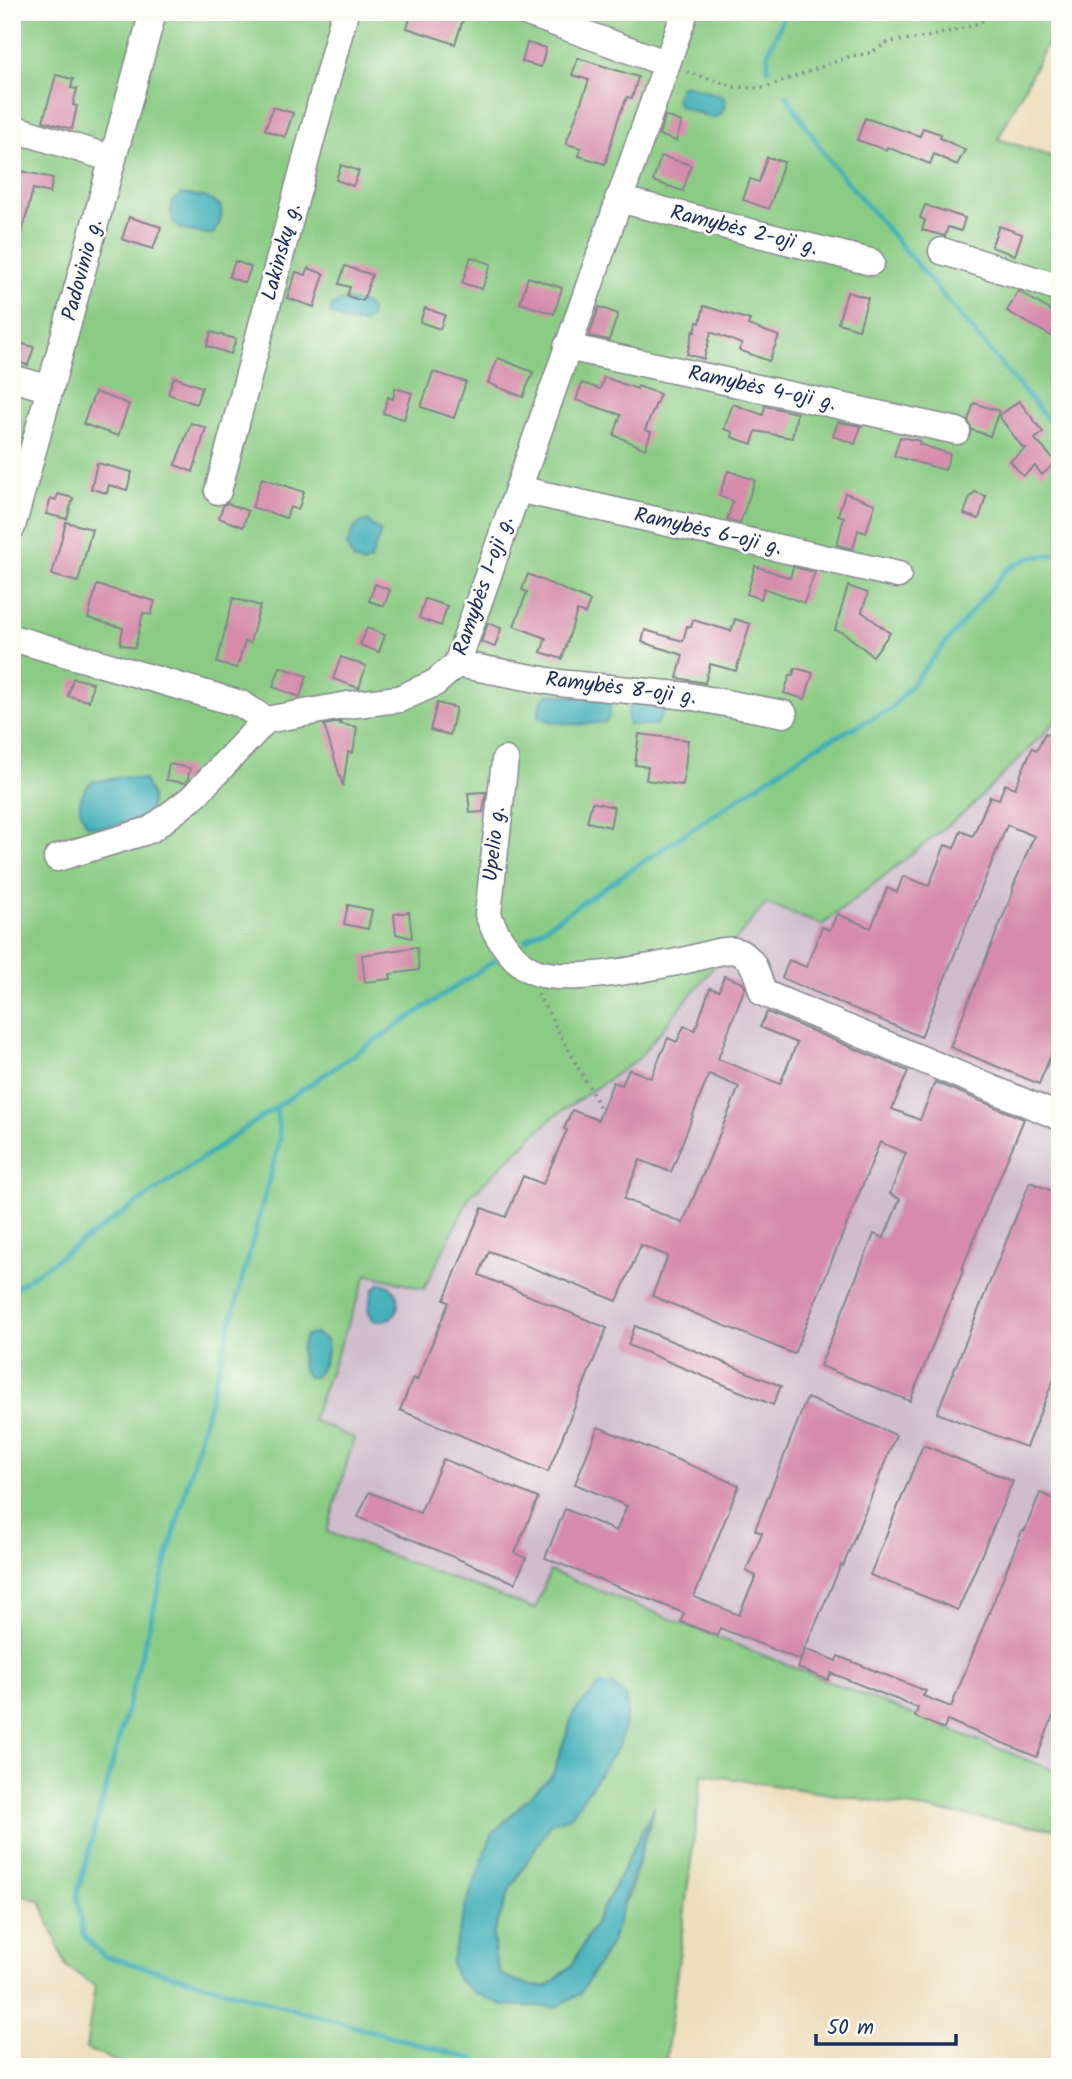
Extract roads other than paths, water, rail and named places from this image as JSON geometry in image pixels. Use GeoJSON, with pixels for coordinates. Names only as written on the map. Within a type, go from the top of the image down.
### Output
{"type":"FeatureCollection","features":[{"type":"Feature","properties":{"kind":"street","name":"Padovinio g."},"geometry":{"type":"LineString","coordinates":[[12,527],[153,12]]}},
{"type":"Feature","properties":{"kind":"street","name":"Lakinskų g."},"geometry":{"type":"LineString","coordinates":[[218,491],[345,12]]}},
{"type":"Feature","properties":{"kind":"street"},"geometry":{"type":"LineString","coordinates":[[525,12],[665,64]]}},
{"type":"Feature","properties":{"kind":"street","name":"Ramybės 1-oji g."},"geometry":{"type":"LineString","coordinates":[[267,720],[398,699],[435,683],[457,664],[685,12]]}},
{"type":"Feature","properties":{"kind":"street"},"geometry":{"type":"LineString","coordinates":[[12,128],[113,159]]}},
{"type":"Feature","properties":{"kind":"street","name":"Ramybės 2-oji g."},"geometry":{"type":"LineString","coordinates":[[618,199],[871,262]]}},
{"type":"Feature","properties":{"kind":"street"},"geometry":{"type":"LineString","coordinates":[[942,251],[1060,288]]}},
{"type":"Feature","properties":{"kind":"street","name":"Ramybės 4-oji g."},"geometry":{"type":"LineString","coordinates":[[567,347],[957,432]]}},
{"type":"Feature","properties":{"kind":"street"},"geometry":{"type":"LineString","coordinates":[[12,378],[50,389]]}},
{"type":"Feature","properties":{"kind":"street","name":"Ramybės 6-oji g."},"geometry":{"type":"LineString","coordinates":[[518,488],[898,575]]}},
{"type":"Feature","properties":{"kind":"street"},"geometry":{"type":"LineString","coordinates":[[12,638],[241,704],[267,720],[192,798],[150,830],[57,858]]}},
{"type":"Feature","properties":{"kind":"street","name":"Ramybės 8-oji g."},"geometry":{"type":"LineString","coordinates":[[457,664],[559,683],[688,696],[784,714]]}},
{"type":"Feature","properties":{"kind":"street","name":"Upelio g."},"geometry":{"type":"LineString","coordinates":[[505,760],[488,914],[492,928],[520,964],[536,972],[556,976],[597,974],[680,962],[732,950],[753,964],[763,993],[1060,1117]]}},
{"type":"Feature","properties":{"kind":"water"},"geometry":{"type":"Polygon","coordinates":[[[686,85],[724,98],[725,105],[720,115],[712,118],[679,106],[676,99],[680,87],[686,85]]]}},
{"type":"Feature","properties":{"kind":"water"},"geometry":{"type":"Polygon","coordinates":[[[182,194],[204,197],[220,205],[221,217],[213,234],[188,231],[176,225],[171,211],[172,201],[182,194]]]}},
{"type":"Feature","properties":{"kind":"water"},"geometry":{"type":"Polygon","coordinates":[[[347,300],[367,305],[371,310],[370,318],[363,323],[349,322],[331,314],[331,307],[347,300]]]}},
{"type":"Feature","properties":{"kind":"water"},"geometry":{"type":"Polygon","coordinates":[[[367,521],[381,532],[370,561],[363,564],[354,560],[347,547],[356,527],[367,521]]]}},
{"type":"Feature","properties":{"kind":"water"},"geometry":{"type":"Polygon","coordinates":[[[548,694],[611,700],[609,717],[606,722],[590,724],[546,720],[539,717],[540,702],[548,694]]]}},
{"type":"Feature","properties":{"kind":"water"},"geometry":{"type":"Polygon","coordinates":[[[635,698],[663,701],[662,714],[655,725],[629,725],[628,710],[635,698]]]}},
{"type":"Feature","properties":{"kind":"water"},"geometry":{"type":"Polygon","coordinates":[[[124,777],[144,780],[151,797],[147,815],[110,826],[87,825],[81,813],[80,802],[91,782],[124,777]]]}},
{"type":"Feature","properties":{"kind":"water"},"geometry":{"type":"Polygon","coordinates":[[[380,1283],[389,1286],[398,1299],[395,1313],[383,1321],[373,1320],[368,1310],[373,1290],[380,1283]]]}},
{"type":"Feature","properties":{"kind":"water"},"geometry":{"type":"Polygon","coordinates":[[[316,1334],[326,1339],[326,1354],[315,1377],[308,1377],[301,1357],[302,1345],[306,1335],[316,1334]]]}},
{"type":"Feature","properties":{"kind":"water"},"geometry":{"type":"Polygon","coordinates":[[[600,1685],[613,1685],[626,1697],[627,1713],[620,1744],[570,1817],[551,1823],[510,1889],[493,1935],[500,1974],[530,1986],[547,1987],[572,1965],[655,1805],[612,1941],[580,1994],[556,2007],[503,2005],[475,1993],[457,1979],[451,1963],[466,1905],[492,1834],[553,1774],[574,1712],[600,1685]]]}},
{"type":"Feature","properties":{"kind":"waterway"},"geometry":{"type":"LineString","coordinates":[[768,69],[768,53],[786,12]]}},
{"type":"Feature","properties":{"kind":"waterway"},"geometry":{"type":"LineString","coordinates":[[786,95],[827,158],[1060,434]]}},
{"type":"Feature","properties":{"kind":"waterway"},"geometry":{"type":"LineString","coordinates":[[526,940],[815,747],[891,709],[1006,570],[1031,557],[1060,554]]}},
{"type":"Feature","properties":{"kind":"waterway"},"geometry":{"type":"LineString","coordinates":[[12,1290],[276,1107],[494,961]]}},
{"type":"Feature","properties":{"kind":"waterway"},"geometry":{"type":"LineString","coordinates":[[276,1107],[280,1139],[77,1895],[83,1935],[104,1956],[472,2059],[486,2067]]}}]}
